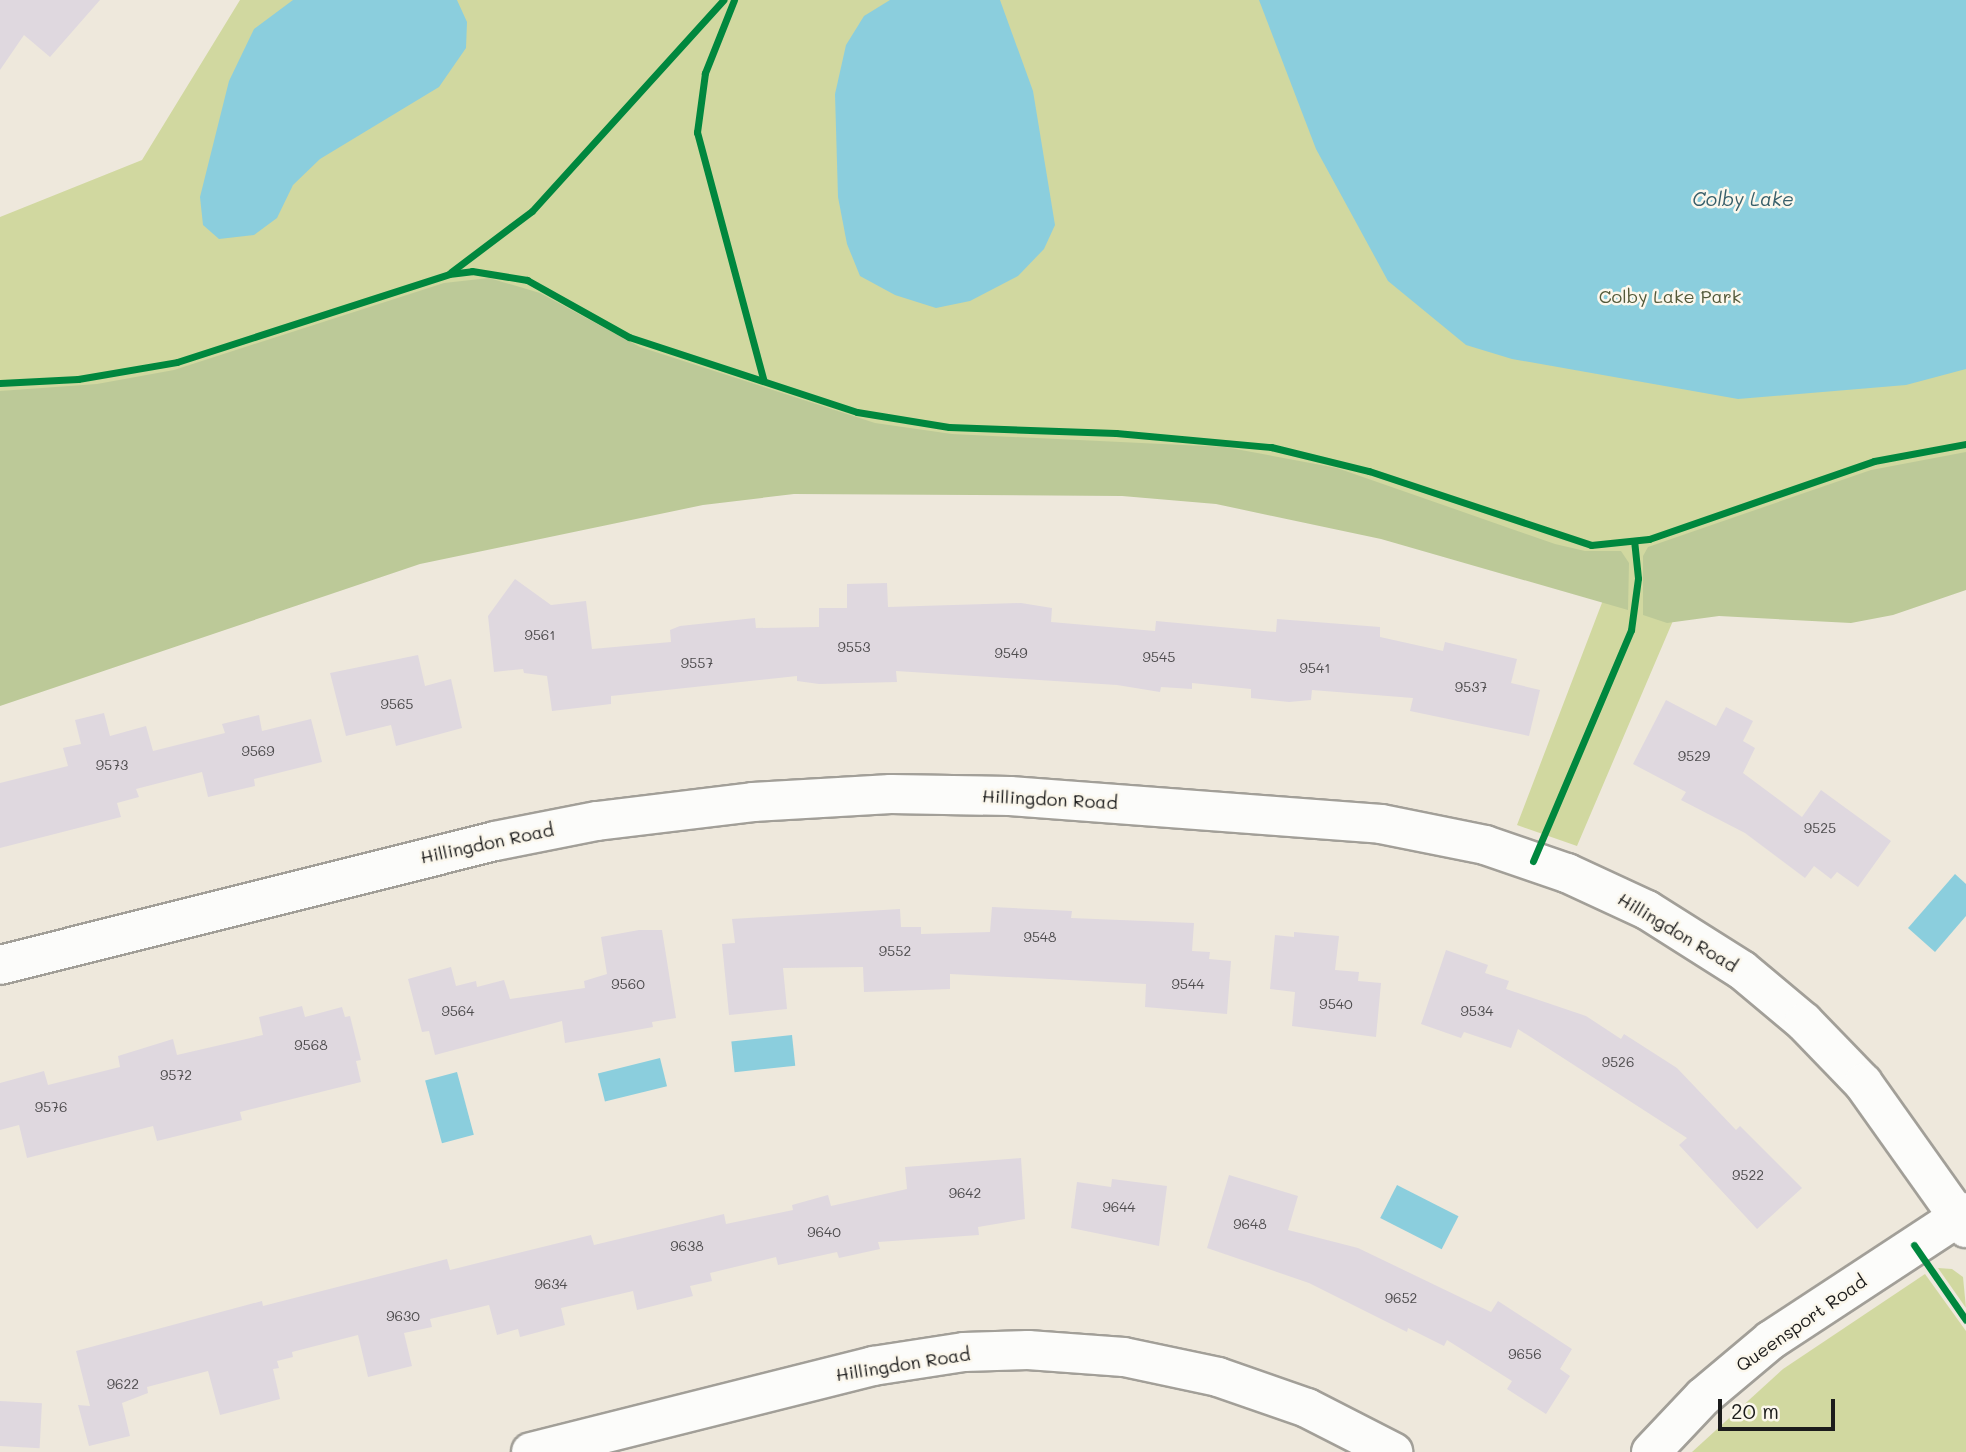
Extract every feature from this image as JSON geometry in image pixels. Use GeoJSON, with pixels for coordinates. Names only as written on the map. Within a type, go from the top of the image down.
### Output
{"type":"FeatureCollection","features":[{"type":"Feature","properties":{"kind":"street","name":"Hillingdon Road"},"geometry":{"type":"LineString","coordinates":[[0,965],[484,843],[597,821],[753,802],[891,794],[1010,796],[1381,824],[1485,845],[1556,869],[1647,910],[1718,954],[1763,986],[1844,1062],[1900,1129],[1963,1219]]}},
{"type":"Feature","properties":{"kind":"street","name":"Queensport Road"},"geometry":{"type":"LineString","coordinates":[[1651,1452],[1703,1397],[1771,1340],[1963,1219]]}},
{"type":"Feature","properties":{"kind":"street","name":"Hillingdon Road"},"geometry":{"type":"LineString","coordinates":[[531,1452],[873,1366],[964,1352],[1028,1350],[1124,1357],[1218,1377],[1307,1408],[1393,1452]]}},
{"type":"Feature","properties":{"kind":"green space","name":"Colby Lake Park"},"geometry":{"type":"Polygon","coordinates":[[[240,0],[1966,0],[1966,578],[1681,602],[1577,846],[1517,825],[1608,587],[1224,488],[780,483],[443,533],[0,666],[0,217],[142,160],[240,0]]]}},
{"type":"Feature","properties":{"kind":"green space"},"geometry":{"type":"Polygon","coordinates":[[[489,278],[540,293],[640,347],[875,423],[952,434],[1225,447],[1337,468],[1555,544],[1585,551],[1621,551],[1629,563],[1628,610],[1381,539],[1216,504],[1122,496],[794,494],[703,505],[420,564],[0,706],[0,391],[97,384],[174,370],[444,283],[489,278]]]}},
{"type":"Feature","properties":{"kind":"green space"},"geometry":{"type":"Polygon","coordinates":[[[1966,452],[1966,590],[1893,615],[1851,623],[1719,616],[1667,623],[1643,615],[1643,556],[1648,547],[1871,470],[1966,452]]]}},
{"type":"Feature","properties":{"kind":"green space"},"geometry":{"type":"Polygon","coordinates":[[[1938,1268],[1952,1269],[1963,1277],[1966,1308],[1938,1268]]]}},
{"type":"Feature","properties":{"kind":"green space"},"geometry":{"type":"Polygon","coordinates":[[[1925,1274],[1966,1331],[1966,1452],[1692,1452],[1783,1369],[1925,1274]]]}},
{"type":"Feature","properties":{"kind":"water"},"geometry":{"type":"Polygon","coordinates":[[[293,0],[457,0],[467,22],[466,48],[439,87],[320,159],[293,185],[277,218],[254,235],[219,239],[203,225],[200,197],[229,81],[254,29],[293,0]]]}},
{"type":"Feature","properties":{"kind":"water"},"geometry":{"type":"Polygon","coordinates":[[[890,0],[1000,0],[1033,91],[1055,225],[1044,249],[1018,276],[970,301],[936,308],[895,295],[860,276],[847,244],[838,197],[835,94],[846,45],[864,16],[890,0]]]}},
{"type":"Feature","properties":{"kind":"water","name":"Colby Lake"},"geometry":{"type":"Polygon","coordinates":[[[1259,0],[1966,0],[1966,369],[1906,385],[1738,399],[1512,359],[1466,345],[1388,281],[1316,149],[1259,0]]]}},
{"type":"Feature","properties":{"kind":"water"},"geometry":{"type":"Polygon","coordinates":[[[1955,874],[1966,884],[1966,916],[1935,952],[1908,928],[1955,874]]]}},
{"type":"Feature","properties":{"kind":"water"},"geometry":{"type":"Polygon","coordinates":[[[792,1035],[795,1066],[735,1072],[731,1041],[792,1035]]]}},
{"type":"Feature","properties":{"kind":"water"},"geometry":{"type":"Polygon","coordinates":[[[660,1058],[667,1086],[605,1102],[598,1073],[660,1058]]]}},
{"type":"Feature","properties":{"kind":"water"},"geometry":{"type":"Polygon","coordinates":[[[457,1072],[474,1135],[442,1143],[425,1081],[457,1072]]]}},
{"type":"Feature","properties":{"kind":"water"},"geometry":{"type":"Polygon","coordinates":[[[1397,1185],[1458,1216],[1442,1249],[1380,1218],[1397,1185]]]}},
{"type":"Feature","properties":{"kind":"building"},"geometry":{"type":"Polygon","coordinates":[[[0,0],[100,0],[50,57],[24,35],[0,70],[0,0]]]}},
{"type":"Feature","properties":{"kind":"building"},"geometry":{"type":"Polygon","coordinates":[[[515,579],[551,605],[586,601],[592,649],[671,642],[670,630],[680,626],[755,618],[756,628],[819,627],[819,608],[847,608],[847,584],[887,583],[888,607],[1021,603],[1052,608],[1051,622],[1155,631],[1156,621],[1276,632],[1277,619],[1380,627],[1380,637],[1443,651],[1445,642],[1517,659],[1511,683],[1540,690],[1529,736],[1410,711],[1413,698],[1312,690],[1311,700],[1289,702],[1251,698],[1251,689],[1192,683],[1192,689],[1161,687],[1160,692],[1117,685],[896,671],[897,682],[819,684],[797,681],[797,676],[611,696],[611,704],[552,711],[547,676],[524,673],[523,669],[494,672],[488,616],[515,579]]]}},
{"type":"Feature","properties":{"kind":"building"},"geometry":{"type":"Polygon","coordinates":[[[418,655],[425,686],[451,679],[462,728],[396,746],[391,725],[346,736],[330,673],[418,655]]]}},
{"type":"Feature","properties":{"kind":"building"},"geometry":{"type":"Polygon","coordinates":[[[1666,700],[1716,726],[1726,707],[1753,721],[1743,741],[1755,748],[1743,773],[1802,817],[1821,790],[1891,841],[1858,887],[1837,872],[1831,879],[1814,866],[1805,878],[1745,833],[1681,800],[1686,792],[1633,764],[1666,700]]]}},
{"type":"Feature","properties":{"kind":"building"},"geometry":{"type":"Polygon","coordinates":[[[104,713],[110,736],[146,726],[153,751],[225,733],[222,724],[259,715],[262,731],[311,719],[322,762],[254,779],[255,786],[208,797],[202,772],[136,789],[139,797],[117,803],[121,817],[0,848],[0,783],[68,766],[63,748],[81,744],[75,720],[104,713]]]}},
{"type":"Feature","properties":{"kind":"building"},"geometry":{"type":"Polygon","coordinates":[[[992,907],[1072,911],[1071,918],[1194,923],[1192,951],[1210,952],[1209,959],[1231,961],[1227,1014],[1145,1007],[1146,984],[950,974],[950,989],[864,992],[863,967],[783,968],[787,1009],[729,1015],[722,944],[735,943],[732,919],[900,909],[901,927],[921,927],[921,934],[990,932],[992,907]]]}},
{"type":"Feature","properties":{"kind":"building"},"geometry":{"type":"Polygon","coordinates":[[[639,930],[662,930],[676,1018],[652,1022],[653,1027],[565,1043],[562,1021],[435,1055],[429,1031],[422,1032],[408,979],[451,967],[456,986],[476,981],[477,987],[504,980],[510,999],[585,988],[584,981],[607,974],[601,937],[639,930]]]}},
{"type":"Feature","properties":{"kind":"building"},"geometry":{"type":"Polygon","coordinates":[[[1294,932],[1339,936],[1335,970],[1359,972],[1358,981],[1381,983],[1376,1037],[1292,1026],[1295,992],[1270,989],[1275,935],[1294,937],[1294,932]]]}},
{"type":"Feature","properties":{"kind":"building"},"geometry":{"type":"Polygon","coordinates":[[[1446,950],[1488,965],[1485,973],[1509,981],[1506,989],[1586,1016],[1621,1039],[1624,1034],[1677,1068],[1736,1130],[1740,1126],[1802,1188],[1757,1229],[1679,1145],[1687,1138],[1518,1029],[1511,1048],[1464,1032],[1461,1038],[1421,1024],[1446,950]]]}},
{"type":"Feature","properties":{"kind":"building"},"geometry":{"type":"Polygon","coordinates":[[[302,1006],[305,1017],[342,1007],[345,1017],[350,1016],[361,1060],[356,1061],[361,1082],[240,1112],[242,1120],[157,1141],[153,1126],[27,1158],[19,1125],[0,1130],[0,1083],[44,1071],[48,1085],[120,1067],[118,1056],[173,1039],[177,1055],[263,1035],[259,1017],[302,1006]]]}},
{"type":"Feature","properties":{"kind":"building"},"geometry":{"type":"Polygon","coordinates":[[[1021,1158],[1025,1219],[978,1227],[979,1235],[878,1242],[880,1249],[839,1258],[837,1252],[778,1265],[776,1257],[710,1273],[712,1281],[690,1286],[693,1296],[637,1310],[633,1291],[561,1308],[565,1325],[520,1337],[518,1329],[497,1335],[489,1305],[430,1319],[432,1327],[404,1333],[412,1366],[368,1377],[358,1335],[292,1352],[293,1357],[277,1361],[279,1368],[273,1369],[280,1399],[220,1415],[208,1371],[147,1387],[148,1393],[122,1403],[130,1436],[89,1446],[78,1405],[90,1406],[76,1351],[262,1301],[263,1306],[447,1259],[450,1270],[591,1235],[594,1245],[724,1214],[726,1224],[793,1210],[792,1205],[828,1195],[831,1206],[907,1189],[905,1167],[1021,1158]]]}},
{"type":"Feature","properties":{"kind":"building"},"geometry":{"type":"Polygon","coordinates":[[[1229,1175],[1298,1196],[1288,1230],[1358,1248],[1491,1312],[1498,1301],[1572,1349],[1560,1369],[1570,1376],[1546,1414],[1507,1389],[1512,1381],[1447,1340],[1444,1346],[1408,1328],[1407,1332],[1309,1283],[1207,1248],[1229,1175]]]}},
{"type":"Feature","properties":{"kind":"building"},"geometry":{"type":"Polygon","coordinates":[[[1112,1179],[1167,1186],[1159,1246],[1071,1228],[1077,1182],[1111,1187],[1112,1179]]]}},
{"type":"Feature","properties":{"kind":"building"},"geometry":{"type":"Polygon","coordinates":[[[0,1401],[42,1403],[40,1448],[0,1446],[0,1401]]]}},
{"type":"Feature","properties":{"kind":"cycle path"},"geometry":{"type":"LineString","coordinates":[[451,272],[532,211],[723,0]]}},
{"type":"Feature","properties":{"kind":"cycle path"},"geometry":{"type":"LineString","coordinates":[[734,0],[705,73],[697,132],[763,379]]}},
{"type":"Feature","properties":{"kind":"cycle path"},"geometry":{"type":"LineString","coordinates":[[0,383],[78,379],[177,362],[449,274],[472,271],[527,280],[629,337],[857,412],[949,427],[1116,433],[1271,447],[1369,471],[1591,545],[1649,539],[1874,461],[1966,444]]}},
{"type":"Feature","properties":{"kind":"cycle path"},"geometry":{"type":"LineString","coordinates":[[1533,861],[1631,630],[1638,578],[1634,542]]}},
{"type":"Feature","properties":{"kind":"cycle path"},"geometry":{"type":"LineString","coordinates":[[1914,1245],[1966,1320]]}}]}
